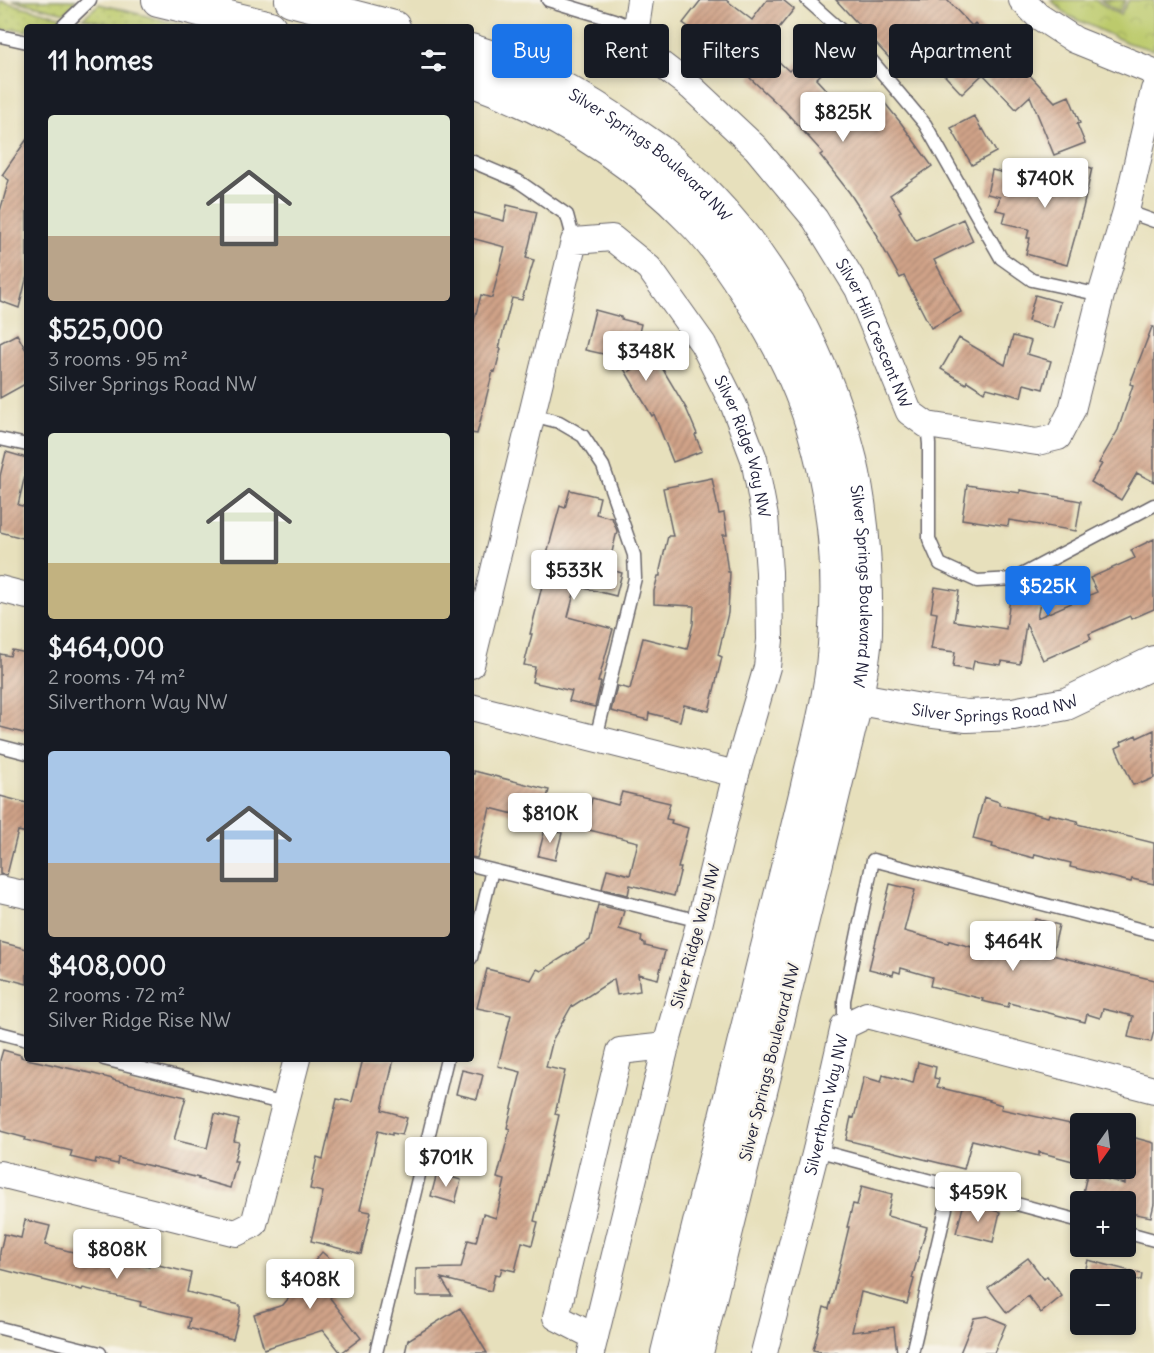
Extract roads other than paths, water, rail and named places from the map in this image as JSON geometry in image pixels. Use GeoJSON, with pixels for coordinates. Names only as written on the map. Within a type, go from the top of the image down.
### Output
{"type":"FeatureCollection","features":[{"type":"Feature","properties":{"kind":"street"},"geometry":{"type":"LineString","coordinates":[[158,0],[258,24]]}},
{"type":"Feature","properties":{"kind":"street"},"geometry":{"type":"LineString","coordinates":[[291,0],[382,24]]}},
{"type":"Feature","properties":{"kind":"street"},"geometry":{"type":"LineString","coordinates":[[636,24],[640,0]]}},
{"type":"Feature","properties":{"kind":"street"},"geometry":{"type":"LineString","coordinates":[[1022,0],[1038,16],[1075,40],[1154,72]]}},
{"type":"Feature","properties":{"kind":"street","name":"Silver Springs Boulevard NW"},"geometry":{"type":"LineString","coordinates":[[474,51],[539,76],[597,107],[657,150],[690,179],[731,221],[766,267],[794,312],[808,341],[834,403],[851,461],[859,507],[864,550],[866,633],[795,837],[667,1353]]}},
{"type":"Feature","properties":{"kind":"street","name":"Silver Hill Crescent NW"},"geometry":{"type":"LineString","coordinates":[[669,70],[692,88],[756,148],[815,219],[858,289],[909,412],[927,425]]}},
{"type":"Feature","properties":{"kind":"street","name":"Silver Springs Boulevard NW"},"geometry":{"type":"LineString","coordinates":[[474,81],[496,89],[581,131],[618,156],[693,221],[731,268],[773,335],[812,424],[831,508],[835,546],[836,624],[843,696],[697,1353]]}},
{"type":"Feature","properties":{"kind":"street"},"geometry":{"type":"LineString","coordinates":[[927,425],[1037,442],[1058,437],[1072,410],[1101,295],[1126,211],[1154,90]]}},
{"type":"Feature","properties":{"kind":"street","name":"Silver Ridge Way NW"},"geometry":{"type":"LineString","coordinates":[[574,242],[612,238],[649,268],[703,344],[734,406],[754,459],[765,517],[769,572],[770,640],[767,667],[736,774],[666,1046],[593,1345],[556,1317],[617,1062],[620,1051],[666,1046]]}},
{"type":"Feature","properties":{"kind":"street"},"geometry":{"type":"LineString","coordinates":[[474,653],[574,242]]}},
{"type":"Feature","properties":{"kind":"street"},"geometry":{"type":"LineString","coordinates":[[0,589],[24,595]]}},
{"type":"Feature","properties":{"kind":"street","name":"Silver Springs Road NW"},"geometry":{"type":"LineString","coordinates":[[843,696],[966,716],[1013,714],[1066,704],[1154,662]]}},
{"type":"Feature","properties":{"kind":"street"},"geometry":{"type":"LineString","coordinates":[[474,708],[736,774]]}},
{"type":"Feature","properties":{"kind":"street"},"geometry":{"type":"LineString","coordinates":[[0,889],[24,894]]}},
{"type":"Feature","properties":{"kind":"street","name":"Silverthorn Way NW"},"geometry":{"type":"LineString","coordinates":[[764,1353],[816,1150],[844,1026],[867,1015],[1154,1090]]}},
{"type":"Feature","properties":{"kind":"street"},"geometry":{"type":"LineString","coordinates":[[0,1174],[237,1233],[254,1224],[296,1062]]}},
{"type":"Feature","properties":{"kind":"lane"},"geometry":{"type":"LineString","coordinates":[[65,24],[90,0]]}},
{"type":"Feature","properties":{"kind":"lane"},"geometry":{"type":"LineString","coordinates":[[548,0],[622,24]]}},
{"type":"Feature","properties":{"kind":"lane"},"geometry":{"type":"LineString","coordinates":[[807,0],[862,50],[925,124],[1001,258],[1032,280],[1101,295]]}},
{"type":"Feature","properties":{"kind":"lane"},"geometry":{"type":"LineString","coordinates":[[0,36],[24,41]]}},
{"type":"Feature","properties":{"kind":"lane"},"geometry":{"type":"LineString","coordinates":[[474,162],[518,181],[567,215],[574,242]]}},
{"type":"Feature","properties":{"kind":"lane"},"geometry":{"type":"LineString","coordinates":[[1126,211],[1154,221]]}},
{"type":"Feature","properties":{"kind":"lane"},"geometry":{"type":"LineString","coordinates":[[532,415],[559,422],[583,436],[603,466],[634,555],[635,578],[596,738]]}},
{"type":"Feature","properties":{"kind":"lane"},"geometry":{"type":"LineString","coordinates":[[927,425],[929,539],[940,564],[977,581],[1014,579],[1154,505]]}},
{"type":"Feature","properties":{"kind":"lane"},"geometry":{"type":"LineString","coordinates":[[0,439],[24,445]]}},
{"type":"Feature","properties":{"kind":"lane"},"geometry":{"type":"LineString","coordinates":[[0,746],[24,752]]}},
{"type":"Feature","properties":{"kind":"lane"},"geometry":{"type":"LineString","coordinates":[[844,1026],[844,1000],[873,860],[1154,933]]}},
{"type":"Feature","properties":{"kind":"lane"},"geometry":{"type":"LineString","coordinates":[[474,866],[700,921]]}},
{"type":"Feature","properties":{"kind":"lane"},"geometry":{"type":"LineString","coordinates":[[474,945],[492,870]]}},
{"type":"Feature","properties":{"kind":"lane"},"geometry":{"type":"LineString","coordinates":[[0,1033],[24,1039]]}},
{"type":"Feature","properties":{"kind":"lane"},"geometry":{"type":"LineString","coordinates":[[116,1062],[285,1104]]}},
{"type":"Feature","properties":{"kind":"lane"},"geometry":{"type":"LineString","coordinates":[[376,1353],[446,1062]]}},
{"type":"Feature","properties":{"kind":"lane"},"geometry":{"type":"LineString","coordinates":[[816,1150],[1070,1218]]}},
{"type":"Feature","properties":{"kind":"lane"},"geometry":{"type":"LineString","coordinates":[[912,1353],[951,1187]]}},
{"type":"Feature","properties":{"kind":"lane"},"geometry":{"type":"LineString","coordinates":[[1136,1235],[1154,1240]]}},
{"type":"Feature","properties":{"kind":"lane"},"geometry":{"type":"LineString","coordinates":[[0,1328],[100,1353]]}}]}
